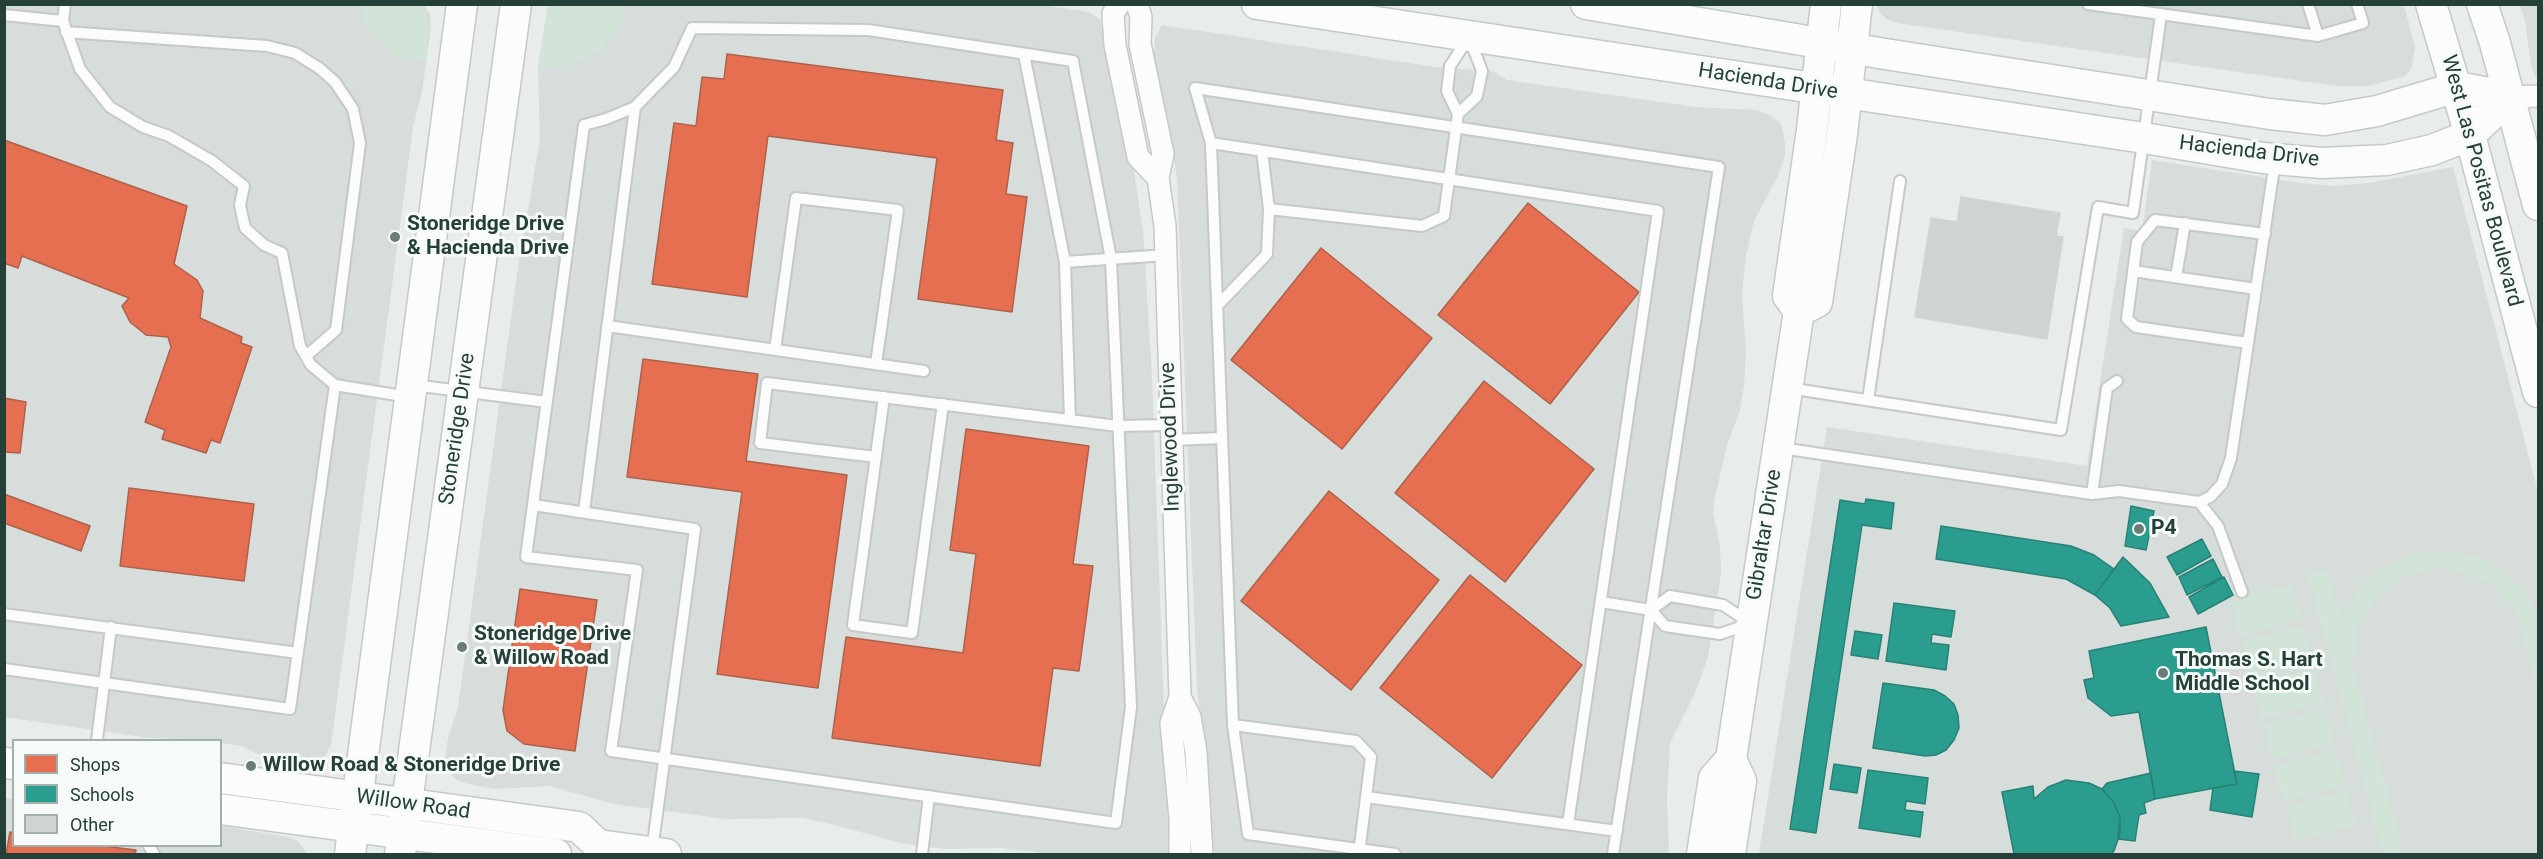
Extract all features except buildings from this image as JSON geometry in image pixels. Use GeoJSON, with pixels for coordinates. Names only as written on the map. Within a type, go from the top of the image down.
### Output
{"type":"FeatureCollection","features":[{"type":"Feature","properties":{"kind":"main road"},"geometry":{"type":"LineString","coordinates":[[351,841],[462,4]]}},
{"type":"Feature","properties":{"kind":"main road","name":"Stoneridge Drive"},"geometry":{"type":"LineString","coordinates":[[402,844],[516,4]]}},
{"type":"Feature","properties":{"kind":"main road","name":"Hacienda Drive"},"geometry":{"type":"LineString","coordinates":[[1257,4],[2276,159],[2322,163],[2387,160],[2432,150],[2470,135],[2524,96]]}},
{"type":"Feature","properties":{"kind":"main road","name":"Hacienda Drive"},"geometry":{"type":"LineString","coordinates":[[1586,4],[1852,49],[2270,114],[2325,120],[2377,111],[2457,87],[2524,96]]}},
{"type":"Feature","properties":{"kind":"main road","name":"Gibraltar Drive"},"geometry":{"type":"LineString","coordinates":[[1730,855],[1741,781],[1731,759],[1799,311],[1788,296],[1826,4]]}},
{"type":"Feature","properties":{"kind":"main road"},"geometry":{"type":"LineString","coordinates":[[1799,311],[1817,302],[1847,94],[1857,4]]}},
{"type":"Feature","properties":{"kind":"main road","name":"West Las Positas Boulevard"},"geometry":{"type":"LineString","coordinates":[[2431,4],[2457,87],[2538,392]]}},
{"type":"Feature","properties":{"kind":"main road"},"geometry":{"type":"LineString","coordinates":[[2482,4],[2524,96],[2538,204]]}},
{"type":"Feature","properties":{"kind":"main road","name":"Gibraltar Drive"},"geometry":{"type":"LineString","coordinates":[[1702,855],[1714,778],[1731,759]]}},
{"type":"Feature","properties":{"kind":"main road","name":"Willow Road"},"geometry":{"type":"LineString","coordinates":[[222,778],[579,827],[589,850],[659,854]]}},
{"type":"Feature","properties":{"kind":"main road","name":"Willow Road"},"geometry":{"type":"LineString","coordinates":[[222,809],[351,841],[556,855]]}},
{"type":"Feature","properties":{"kind":"street"},"geometry":{"type":"LineString","coordinates":[[1119,4],[1113,14],[1115,45],[1138,157],[1158,178]]}},
{"type":"Feature","properties":{"kind":"street","name":"Inglewood Drive"},"geometry":{"type":"LineString","coordinates":[[1137,4],[1141,17],[1140,44],[1163,154],[1158,178],[1165,226],[1180,697],[1171,723],[1180,818],[1180,855]]}},
{"type":"Feature","properties":{"kind":"street","name":"Inglewood Drive"},"geometry":{"type":"LineString","coordinates":[[1180,697],[1190,717],[1196,752],[1202,855]]}},
{"type":"Feature","properties":{"kind":"lane"},"geometry":{"type":"LineString","coordinates":[[65,4],[65,26],[80,69],[110,107],[143,127],[169,136],[212,161],[244,186],[240,205],[245,228],[264,246],[282,253],[300,346],[320,375],[335,385],[410,391],[463,392],[547,402]]}},
{"type":"Feature","properties":{"kind":"lane"},"geometry":{"type":"LineString","coordinates":[[2088,4],[2318,36],[2363,23],[2357,4]]}},
{"type":"Feature","properties":{"kind":"lane"},"geometry":{"type":"LineString","coordinates":[[2308,4],[2318,36]]}},
{"type":"Feature","properties":{"kind":"lane"},"geometry":{"type":"LineString","coordinates":[[4,15],[65,26],[267,46],[295,53],[334,82],[353,109],[360,143],[336,330],[306,356]]}},
{"type":"Feature","properties":{"kind":"lane"},"geometry":{"type":"LineString","coordinates":[[1787,388],[2061,430],[2098,207],[2133,213],[2161,15]]}},
{"type":"Feature","properties":{"kind":"lane"},"geometry":{"type":"LineString","coordinates":[[692,28],[868,30],[1024,54],[1073,61],[1111,259],[1131,707],[1116,823],[612,751],[637,570],[526,557],[584,125],[635,107],[675,67],[692,28]]}},
{"type":"Feature","properties":{"kind":"lane"},"geometry":{"type":"LineString","coordinates":[[1458,114],[1477,96],[1482,71],[1468,37]]}},
{"type":"Feature","properties":{"kind":"lane"},"geometry":{"type":"LineString","coordinates":[[1269,208],[1422,226],[1444,216],[1458,114],[1447,91],[1450,66],[1468,37]]}},
{"type":"Feature","properties":{"kind":"lane"},"geometry":{"type":"LineString","coordinates":[[1024,54],[1065,262],[1070,420]]}},
{"type":"Feature","properties":{"kind":"lane"},"geometry":{"type":"LineString","coordinates":[[1395,855],[1360,852],[1248,834],[1233,725],[1211,143],[1195,87],[1719,167],[1613,855]]}},
{"type":"Feature","properties":{"kind":"lane"},"geometry":{"type":"LineString","coordinates":[[584,512],[635,107]]}},
{"type":"Feature","properties":{"kind":"lane"},"geometry":{"type":"LineString","coordinates":[[1211,143],[1658,211],[1568,824]]}},
{"type":"Feature","properties":{"kind":"lane"},"geometry":{"type":"LineString","coordinates":[[1217,306],[1267,254],[1269,208],[1262,151]]}},
{"type":"Feature","properties":{"kind":"lane"},"geometry":{"type":"LineString","coordinates":[[1778,448],[2092,494],[2119,491],[2199,502],[2210,497],[2222,484],[2231,458],[2276,159]]}},
{"type":"Feature","properties":{"kind":"lane"},"geometry":{"type":"LineString","coordinates":[[1868,400],[1900,181]]}},
{"type":"Feature","properties":{"kind":"lane"},"geometry":{"type":"LineString","coordinates":[[775,350],[796,198],[898,210],[876,364]]}},
{"type":"Feature","properties":{"kind":"lane"},"geometry":{"type":"LineString","coordinates":[[2248,343],[2136,327],[2127,319],[2137,242],[2155,220],[2265,234]]}},
{"type":"Feature","properties":{"kind":"lane"},"geometry":{"type":"LineString","coordinates":[[2176,277],[2185,224]]}},
{"type":"Feature","properties":{"kind":"lane"},"geometry":{"type":"LineString","coordinates":[[1065,262],[1166,255]]}},
{"type":"Feature","properties":{"kind":"lane"},"geometry":{"type":"LineString","coordinates":[[2133,271],[2256,289]]}},
{"type":"Feature","properties":{"kind":"lane"},"geometry":{"type":"LineString","coordinates":[[607,326],[924,371]]}},
{"type":"Feature","properties":{"kind":"lane"},"geometry":{"type":"LineString","coordinates":[[2092,494],[2108,388],[2117,381]]}},
{"type":"Feature","properties":{"kind":"lane"},"geometry":{"type":"LineString","coordinates":[[876,457],[760,443],[767,383],[1222,438]]}},
{"type":"Feature","properties":{"kind":"lane"},"geometry":{"type":"LineString","coordinates":[[4,669],[290,709],[335,385]]}},
{"type":"Feature","properties":{"kind":"lane"},"geometry":{"type":"LineString","coordinates":[[884,397],[853,625],[912,633],[944,405]]}},
{"type":"Feature","properties":{"kind":"lane"},"geometry":{"type":"LineString","coordinates":[[2199,502],[2218,526],[2242,592]]}},
{"type":"Feature","properties":{"kind":"lane"},"geometry":{"type":"LineString","coordinates":[[533,505],[695,529],[663,759],[659,854]]}},
{"type":"Feature","properties":{"kind":"lane"},"geometry":{"type":"LineString","coordinates":[[1651,610],[1670,596],[1723,605],[1751,623]]}},
{"type":"Feature","properties":{"kind":"lane"},"geometry":{"type":"LineString","coordinates":[[1601,602],[1651,610],[1665,626],[1720,634],[1751,623]]}},
{"type":"Feature","properties":{"kind":"lane"},"geometry":{"type":"LineString","coordinates":[[4,614],[298,653]]}},
{"type":"Feature","properties":{"kind":"lane"},"geometry":{"type":"LineString","coordinates":[[96,739],[111,627]]}},
{"type":"Feature","properties":{"kind":"lane"},"geometry":{"type":"LineString","coordinates":[[1233,725],[1356,741],[1371,757],[1360,852]]}},
{"type":"Feature","properties":{"kind":"lane"},"geometry":{"type":"LineString","coordinates":[[921,855],[929,796]]}},
{"type":"Feature","properties":{"kind":"lane"},"geometry":{"type":"LineString","coordinates":[[1366,798],[1617,831]]}},
{"type":"Feature","properties":{"kind":"shaded area"},"geometry":{"type":"Polygon","coordinates":[[[1033,4],[1089,12],[1100,19],[1133,166],[1143,231],[1152,376],[1169,854],[1049,854],[1000,848],[945,849],[901,843],[803,818],[726,819],[614,804],[550,786],[495,789],[455,779],[445,759],[448,738],[458,707],[518,267],[540,140],[538,67],[548,5],[1033,4]]]}},
{"type":"Feature","properties":{"kind":"shaded area"},"geometry":{"type":"Polygon","coordinates":[[[5,5],[424,5],[430,14],[431,27],[422,92],[413,127],[331,745],[325,756],[298,765],[264,757],[241,746],[222,743],[222,739],[149,738],[5,717],[5,5]]]}},
{"type":"Feature","properties":{"kind":"shaded area"},"geometry":{"type":"Polygon","coordinates":[[[1877,5],[2404,5],[2415,47],[2411,69],[2405,76],[2369,86],[2336,86],[1897,23],[1888,20],[1880,13],[1877,5]]]}},
{"type":"Feature","properties":{"kind":"shaded area"},"geometry":{"type":"Polygon","coordinates":[[[2520,5],[2538,5],[2538,76],[2535,77],[2531,65],[2525,21],[2520,5]]]}},
{"type":"Feature","properties":{"kind":"shaded area"},"geometry":{"type":"Polygon","coordinates":[[[1162,25],[1435,67],[1493,71],[1507,80],[1696,107],[1756,110],[1770,115],[1781,124],[1785,155],[1779,174],[1754,221],[1746,255],[1742,293],[1746,352],[1744,385],[1739,413],[1727,445],[1714,501],[1713,514],[1720,546],[1721,574],[1708,657],[1695,693],[1670,743],[1667,799],[1669,854],[1213,854],[1197,687],[1177,178],[1169,125],[1154,57],[1155,38],[1162,25]]]}},
{"type":"Feature","properties":{"kind":"shaded area","name":"Thomas S. Hart Middle School"},"geometry":{"type":"Polygon","coordinates":[[[2152,160],[2334,186],[2368,183],[2453,167],[2538,492],[2538,854],[1759,854],[1827,427],[2087,466],[2124,228],[2142,231],[2152,160]]]}},
{"type":"Feature","properties":{"kind":"shaded area"},"geometry":{"type":"Polygon","coordinates":[[[4,798],[12,799],[12,847],[222,847],[222,826],[288,837],[298,841],[308,854],[5,854],[4,798]]]}},
{"type":"Feature","properties":{"kind":"green space"},"geometry":{"type":"Polygon","coordinates":[[[548,4],[627,5],[616,33],[601,49],[570,65],[538,67],[548,4]]]}},
{"type":"Feature","properties":{"kind":"green space"},"geometry":{"type":"Polygon","coordinates":[[[361,5],[421,5],[428,18],[426,61],[399,56],[380,42],[367,26],[361,5]]]}},
{"type":"Feature","properties":{"kind":"green space"},"geometry":{"type":"Polygon","coordinates":[[[2432,550],[2472,555],[2490,562],[2520,585],[2538,615],[2538,692],[2519,621],[2513,608],[2493,586],[2480,578],[2449,569],[2432,569],[2401,578],[2377,597],[2360,624],[2355,638],[2353,666],[2404,854],[2383,854],[2308,575],[2327,570],[2341,618],[2361,585],[2376,572],[2411,554],[2432,550]]]}},
{"type":"Feature","properties":{"kind":"green space"},"geometry":{"type":"Polygon","coordinates":[[[2292,585],[2302,619],[2240,636],[2231,601],[2292,585]]]}},
{"type":"Feature","properties":{"kind":"green space"},"geometry":{"type":"Polygon","coordinates":[[[2303,626],[2312,660],[2251,677],[2241,642],[2303,626]]]}},
{"type":"Feature","properties":{"kind":"green space"},"geometry":{"type":"Polygon","coordinates":[[[2314,667],[2324,702],[2262,719],[2253,684],[2314,667]]]}},
{"type":"Feature","properties":{"kind":"green space"},"geometry":{"type":"Polygon","coordinates":[[[2325,709],[2334,743],[2273,760],[2264,725],[2325,709]]]}},
{"type":"Feature","properties":{"kind":"green space"},"geometry":{"type":"Polygon","coordinates":[[[2336,750],[2345,785],[2284,801],[2274,767],[2336,750]]]}},
{"type":"Feature","properties":{"kind":"green space"},"geometry":{"type":"Polygon","coordinates":[[[2347,791],[2356,825],[2295,842],[2286,807],[2347,791]]]}},
{"type":"Feature","properties":{"kind":"place","name":"Stoneridge Drive & Hacienda Drive"},"geometry":{"type":"Point","coordinates":[395,237]}},
{"type":"Feature","properties":{"kind":"place","name":"P4"},"geometry":{"type":"Point","coordinates":[2139,529]}},
{"type":"Feature","properties":{"kind":"place","name":"Stoneridge Drive & Willow Road"},"geometry":{"type":"Point","coordinates":[462,647]}},
{"type":"Feature","properties":{"kind":"place","name":"Thomas S. Hart Middle School"},"geometry":{"type":"Point","coordinates":[2163,673]}},
{"type":"Feature","properties":{"kind":"place","name":"Willow Road & Stoneridge Drive"},"geometry":{"type":"Point","coordinates":[251,766]}}]}
